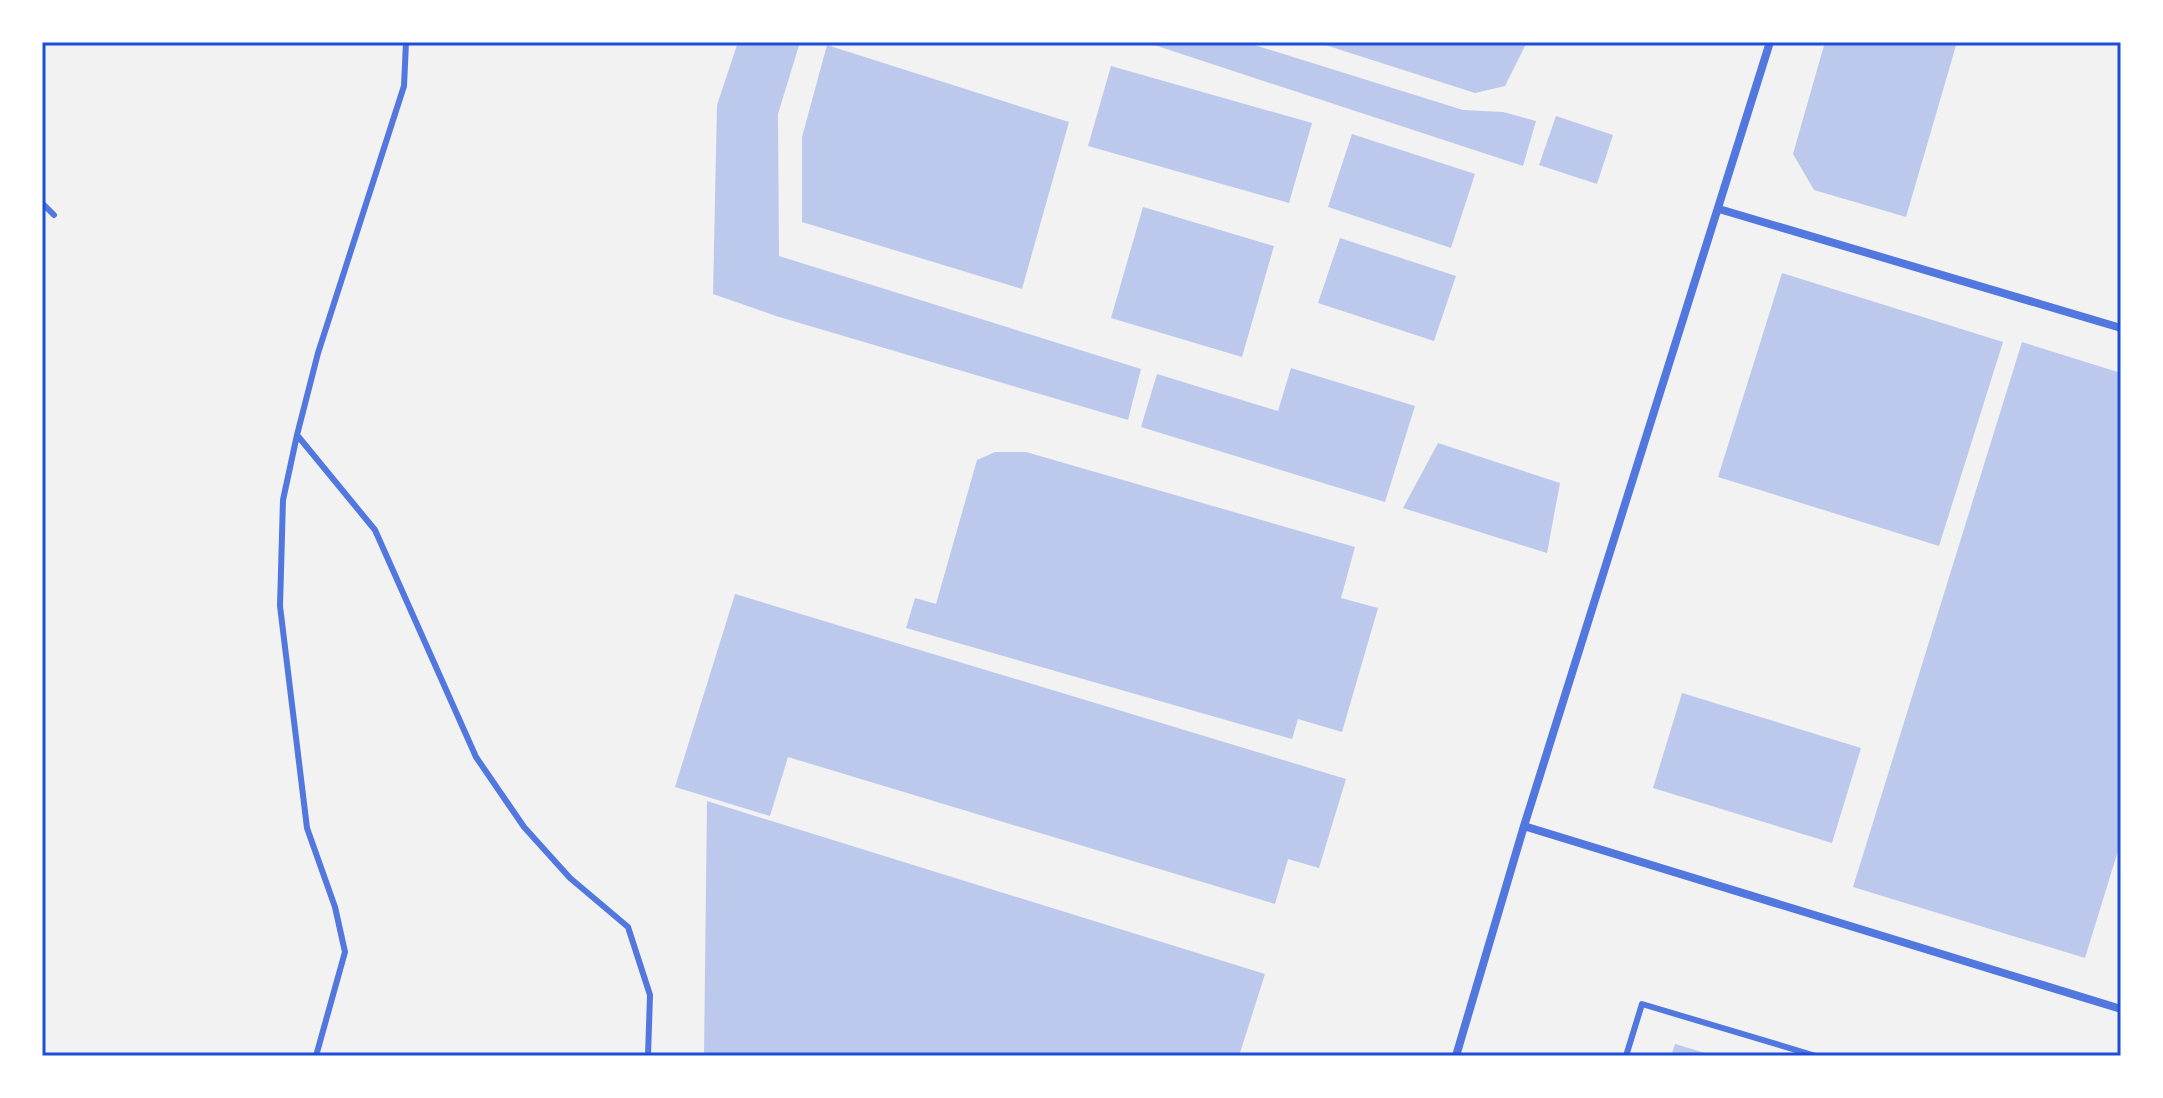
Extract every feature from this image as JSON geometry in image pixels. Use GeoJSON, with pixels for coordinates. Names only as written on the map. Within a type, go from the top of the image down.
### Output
{"type":"FeatureCollection","features":[{"type":"Feature","properties":{"kind":"street"},"geometry":{"type":"LineString","coordinates":[[1456,1056],[1524,826],[1770,42]]}},
{"type":"Feature","properties":{"kind":"street"},"geometry":{"type":"LineString","coordinates":[[1719,209],[2121,328]]}},
{"type":"Feature","properties":{"kind":"street"},"geometry":{"type":"LineString","coordinates":[[1524,826],[2121,1009]]}},
{"type":"Feature","properties":{"kind":"lane"},"geometry":{"type":"LineString","coordinates":[[316,1056],[345,952],[335,907],[307,828],[280,606],[283,500],[318,353],[404,86],[406,42]]}},
{"type":"Feature","properties":{"kind":"lane"},"geometry":{"type":"LineString","coordinates":[[42,203],[54,215]]}},
{"type":"Feature","properties":{"kind":"lane"},"geometry":{"type":"LineString","coordinates":[[297,435],[375,530],[484,769],[533,838],[570,878],[628,927],[650,995],[648,1056]]}},
{"type":"Feature","properties":{"kind":"lane"},"geometry":{"type":"LineString","coordinates":[[1626,1056],[1642,1004],[1816,1056]]}},
{"type":"Feature","properties":{"kind":"building"},"geometry":{"type":"Polygon","coordinates":[[[738,42],[800,42],[778,114],[779,256],[1141,369],[1128,420],[776,316],[713,294],[717,105],[738,42]]]}},
{"type":"Feature","properties":{"kind":"building"},"geometry":{"type":"Polygon","coordinates":[[[1145,42],[1245,42],[1463,110],[1503,112],[1536,121],[1523,166],[1145,42]]]}},
{"type":"Feature","properties":{"kind":"building"},"geometry":{"type":"Polygon","coordinates":[[[1316,42],[1527,42],[1505,86],[1475,93],[1316,42]]]}},
{"type":"Feature","properties":{"kind":"building"},"geometry":{"type":"Polygon","coordinates":[[[1825,42],[1957,42],[1906,217],[1814,190],[1793,154],[1825,42]]]}},
{"type":"Feature","properties":{"kind":"building"},"geometry":{"type":"Polygon","coordinates":[[[827,45],[1069,122],[1022,289],[802,222],[802,137],[827,45]]]}},
{"type":"Feature","properties":{"kind":"building"},"geometry":{"type":"Polygon","coordinates":[[[1111,66],[1312,123],[1289,203],[1088,146],[1111,66]]]}},
{"type":"Feature","properties":{"kind":"building"},"geometry":{"type":"Polygon","coordinates":[[[1556,116],[1613,135],[1597,184],[1539,165],[1556,116]]]}},
{"type":"Feature","properties":{"kind":"building"},"geometry":{"type":"Polygon","coordinates":[[[1352,134],[1475,174],[1451,248],[1328,207],[1352,134]]]}},
{"type":"Feature","properties":{"kind":"building"},"geometry":{"type":"Polygon","coordinates":[[[1143,207],[1274,246],[1242,357],[1111,318],[1143,207]]]}},
{"type":"Feature","properties":{"kind":"building"},"geometry":{"type":"Polygon","coordinates":[[[1340,238],[1456,276],[1434,341],[1318,303],[1340,238]]]}},
{"type":"Feature","properties":{"kind":"building"},"geometry":{"type":"Polygon","coordinates":[[[1782,273],[2003,342],[1939,546],[1718,477],[1782,273]]]}},
{"type":"Feature","properties":{"kind":"building"},"geometry":{"type":"Polygon","coordinates":[[[2022,342],[2121,373],[2121,841],[2085,958],[1853,887],[2022,342]]]}},
{"type":"Feature","properties":{"kind":"building"},"geometry":{"type":"Polygon","coordinates":[[[1291,368],[1415,406],[1385,502],[1141,427],[1157,374],[1278,411],[1291,368]]]}},
{"type":"Feature","properties":{"kind":"building"},"geometry":{"type":"Polygon","coordinates":[[[1438,443],[1560,483],[1547,553],[1403,508],[1438,443]]]}},
{"type":"Feature","properties":{"kind":"building"},"geometry":{"type":"Polygon","coordinates":[[[995,452],[1026,452],[1355,547],[1341,598],[1378,608],[1342,732],[1298,719],[1292,739],[906,628],[915,598],[936,604],[977,460],[995,452]]]}},
{"type":"Feature","properties":{"kind":"building"},"geometry":{"type":"Polygon","coordinates":[[[735,594],[1346,779],[1319,868],[1288,859],[1275,904],[788,757],[770,816],[675,787],[735,594]]]}},
{"type":"Feature","properties":{"kind":"building"},"geometry":{"type":"Polygon","coordinates":[[[1682,693],[1861,748],[1832,843],[1653,788],[1682,693]]]}},
{"type":"Feature","properties":{"kind":"building"},"geometry":{"type":"Polygon","coordinates":[[[707,801],[1265,974],[1239,1056],[704,1056],[707,801]]]}},
{"type":"Feature","properties":{"kind":"building"},"geometry":{"type":"Polygon","coordinates":[[[1675,1044],[1712,1055],[1712,1056],[1671,1056],[1675,1044]]]}}]}
